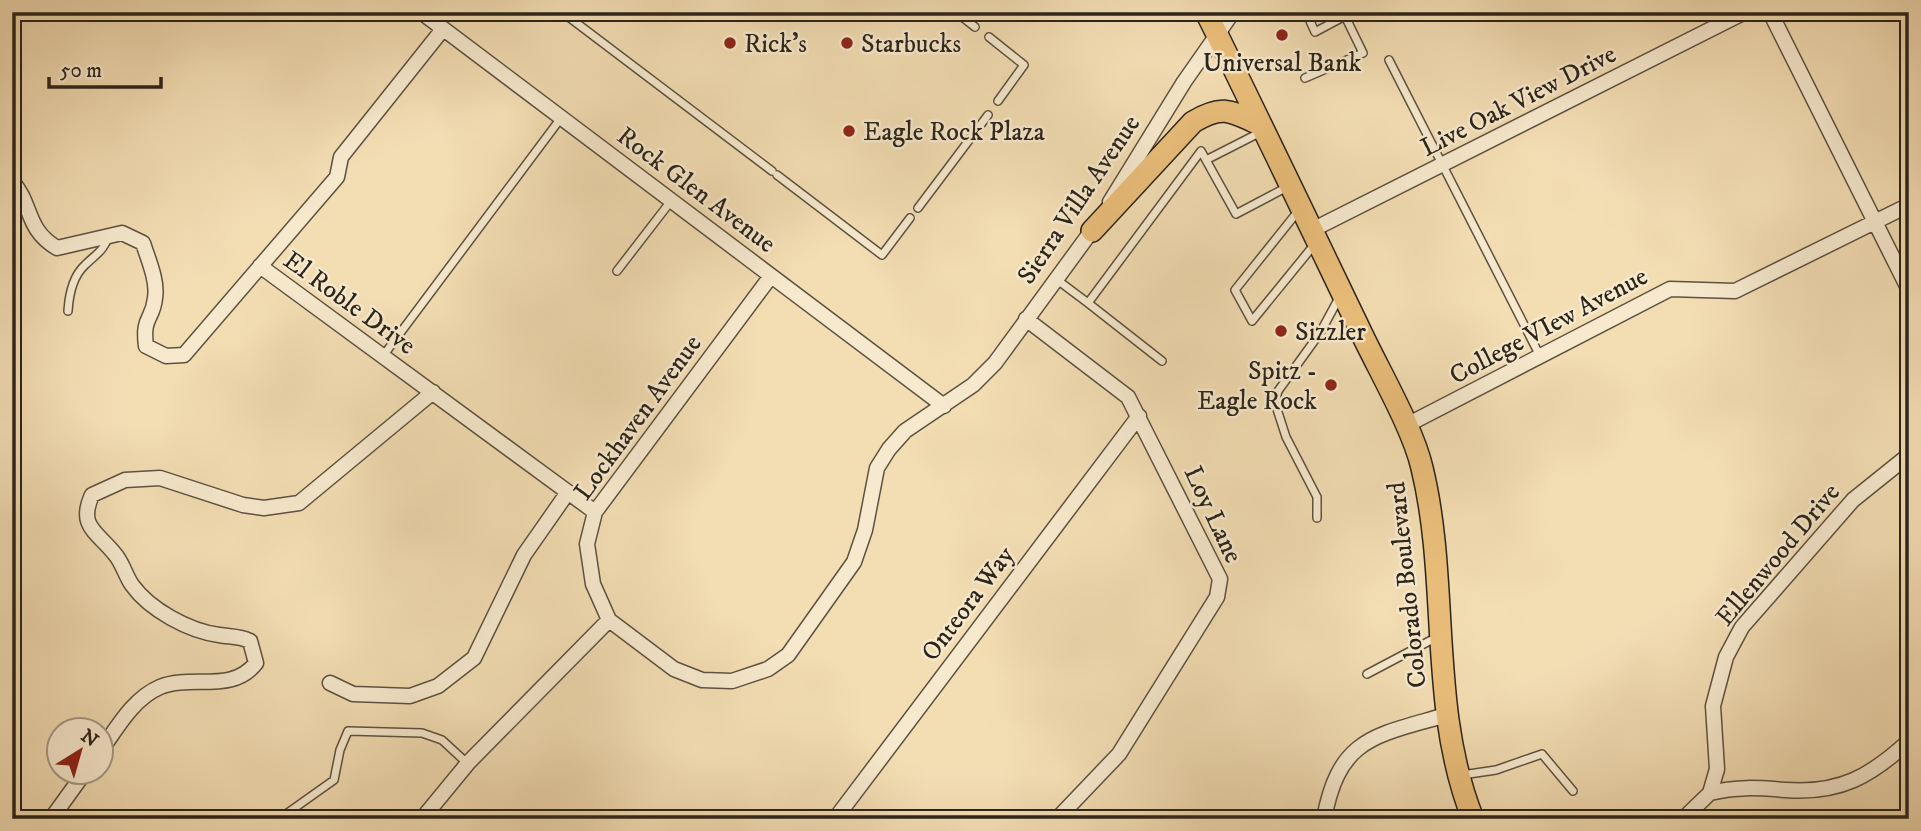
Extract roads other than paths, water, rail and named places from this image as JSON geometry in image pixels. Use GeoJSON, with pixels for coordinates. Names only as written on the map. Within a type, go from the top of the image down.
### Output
{"type":"FeatureCollection","features":[{"type":"Feature","properties":{"kind":"main road","name":"Colorado Boulevard"},"geometry":{"type":"LineString","coordinates":[[1206,12],[1315,235],[1422,465],[1427,493],[1446,715],[1458,776],[1473,819]]}},
{"type":"Feature","properties":{"kind":"main road"},"geometry":{"type":"LineString","coordinates":[[1092,231],[1193,122],[1213,110],[1234,113],[1262,128]]}},
{"type":"Feature","properties":{"kind":"street","name":"Rock Glen Avenue"},"geometry":{"type":"LineString","coordinates":[[421,12],[944,406]]}},
{"type":"Feature","properties":{"kind":"street","name":"Sierra Villa Avenue"},"geometry":{"type":"LineString","coordinates":[[609,620],[674,669],[702,680],[732,681],[768,669],[788,655],[854,562],[865,530],[877,468],[889,449],[905,432],[973,386],[995,363],[1092,231],[1216,33],[1233,12]]}},
{"type":"Feature","properties":{"kind":"street","name":"Live Oak View Drive"},"geometry":{"type":"LineString","coordinates":[[1315,235],[1443,165],[1745,12]]}},
{"type":"Feature","properties":{"kind":"street"},"geometry":{"type":"LineString","coordinates":[[1770,12],[1909,290]]}},
{"type":"Feature","properties":{"kind":"street"},"geometry":{"type":"LineString","coordinates":[[260,266],[337,177],[341,156],[443,29]]}},
{"type":"Feature","properties":{"kind":"street","name":"El Roble Drive"},"geometry":{"type":"LineString","coordinates":[[12,181],[33,227],[44,240],[57,248],[122,233],[143,243],[151,267],[155,299],[143,326],[146,346],[166,356],[184,355],[260,266],[595,512]]}},
{"type":"Feature","properties":{"kind":"street","name":"College VIew Avenue"},"geometry":{"type":"LineString","coordinates":[[1405,426],[1670,289],[1735,291],[1909,205]]}},
{"type":"Feature","properties":{"kind":"street","name":"Lockhaven Avenue"},"geometry":{"type":"LineString","coordinates":[[609,620],[593,584],[587,544],[595,512],[771,276]]}},
{"type":"Feature","properties":{"kind":"street","name":"Loy Lane"},"geometry":{"type":"LineString","coordinates":[[1026,319],[1123,392],[1139,416],[1218,569],[1219,589],[1119,754],[1057,819]]}},
{"type":"Feature","properties":{"kind":"street"},"geometry":{"type":"LineString","coordinates":[[116,731],[139,701],[159,688],[178,682],[238,678],[256,663],[256,652],[250,641],[237,635],[197,629],[164,614],[131,584],[124,566],[88,523],[85,510],[92,495],[125,480],[160,478],[243,505],[264,508],[299,503],[433,392]]}},
{"type":"Feature","properties":{"kind":"street","name":"Onteora Way"},"geometry":{"type":"LineString","coordinates":[[835,819],[1139,416]]}},
{"type":"Feature","properties":{"kind":"street","name":"Ellenwood Drive"},"geometry":{"type":"LineString","coordinates":[[1710,793],[1717,769],[1713,706],[1726,657],[1742,626],[1853,500],[1909,454]]}},
{"type":"Feature","properties":{"kind":"street"},"geometry":{"type":"LineString","coordinates":[[330,683],[353,694],[410,696],[438,686],[474,658],[524,555],[568,492]]}},
{"type":"Feature","properties":{"kind":"street"},"geometry":{"type":"LineString","coordinates":[[422,819],[468,763],[609,620]]}},
{"type":"Feature","properties":{"kind":"street"},"geometry":{"type":"LineString","coordinates":[[1324,819],[1329,790],[1338,769],[1351,753],[1375,738],[1446,715]]}},
{"type":"Feature","properties":{"kind":"street"},"geometry":{"type":"LineString","coordinates":[[1683,819],[1710,793],[1732,787],[1819,790],[1849,782],[1880,768],[1909,741]]}},
{"type":"Feature","properties":{"kind":"street"},"geometry":{"type":"LineString","coordinates":[[51,819],[75,786]]}},
{"type":"Feature","properties":{"kind":"lane"},"geometry":{"type":"LineString","coordinates":[[562,12],[883,254],[911,218]]}},
{"type":"Feature","properties":{"kind":"lane"},"geometry":{"type":"LineString","coordinates":[[956,12],[975,27]]}},
{"type":"Feature","properties":{"kind":"lane"},"geometry":{"type":"LineString","coordinates":[[1305,78],[1363,53],[1344,14],[1315,32],[1306,12]]}},
{"type":"Feature","properties":{"kind":"lane"},"geometry":{"type":"LineString","coordinates":[[989,37],[1024,65]]}},
{"type":"Feature","properties":{"kind":"lane"},"geometry":{"type":"LineString","coordinates":[[1389,60],[1540,357]]}},
{"type":"Feature","properties":{"kind":"lane"},"geometry":{"type":"LineString","coordinates":[[998,101],[1024,65],[1034,63]]}},
{"type":"Feature","properties":{"kind":"lane"},"geometry":{"type":"LineString","coordinates":[[918,208],[988,115]]}},
{"type":"Feature","properties":{"kind":"lane"},"geometry":{"type":"LineString","coordinates":[[383,356],[561,118]]}},
{"type":"Feature","properties":{"kind":"lane"},"geometry":{"type":"LineString","coordinates":[[1206,160],[1262,128]]}},
{"type":"Feature","properties":{"kind":"lane"},"geometry":{"type":"LineString","coordinates":[[1088,303],[1201,151],[1236,214],[1291,185]]}},
{"type":"Feature","properties":{"kind":"lane"},"geometry":{"type":"LineString","coordinates":[[617,271],[671,201]]}},
{"type":"Feature","properties":{"kind":"lane"},"geometry":{"type":"LineString","coordinates":[[1301,207],[1235,290],[1252,321],[1315,235]]}},
{"type":"Feature","properties":{"kind":"lane"},"geometry":{"type":"LineString","coordinates":[[68,311],[74,282],[83,265],[105,247],[109,235]]}},
{"type":"Feature","properties":{"kind":"lane"},"geometry":{"type":"LineString","coordinates":[[1056,279],[1162,361]]}},
{"type":"Feature","properties":{"kind":"lane"},"geometry":{"type":"LineString","coordinates":[[1317,518],[1317,497],[1286,437],[1275,403],[1278,390],[1320,333],[1342,292]]}},
{"type":"Feature","properties":{"kind":"lane"},"geometry":{"type":"LineString","coordinates":[[1367,674],[1440,635]]}},
{"type":"Feature","properties":{"kind":"lane"},"geometry":{"type":"LineString","coordinates":[[279,819],[337,776],[340,750],[348,731],[422,733],[442,740],[468,763]]}},
{"type":"Feature","properties":{"kind":"lane"},"geometry":{"type":"LineString","coordinates":[[1458,776],[1496,769],[1542,754],[1573,791]]}},
{"type":"Feature","properties":{"kind":"place","name":"Universal Bank"},"geometry":{"type":"Point","coordinates":[1282,35]}},
{"type":"Feature","properties":{"kind":"place","name":"Rick's"},"geometry":{"type":"Point","coordinates":[730,43]}},
{"type":"Feature","properties":{"kind":"place","name":"Starbucks"},"geometry":{"type":"Point","coordinates":[847,43]}},
{"type":"Feature","properties":{"kind":"place","name":"Eagle Rock Plaza"},"geometry":{"type":"Point","coordinates":[849,131]}},
{"type":"Feature","properties":{"kind":"place","name":"Sizzler"},"geometry":{"type":"Point","coordinates":[1281,331]}},
{"type":"Feature","properties":{"kind":"place","name":"Spitz - Eagle Rock"},"geometry":{"type":"Point","coordinates":[1331,385]}}]}
